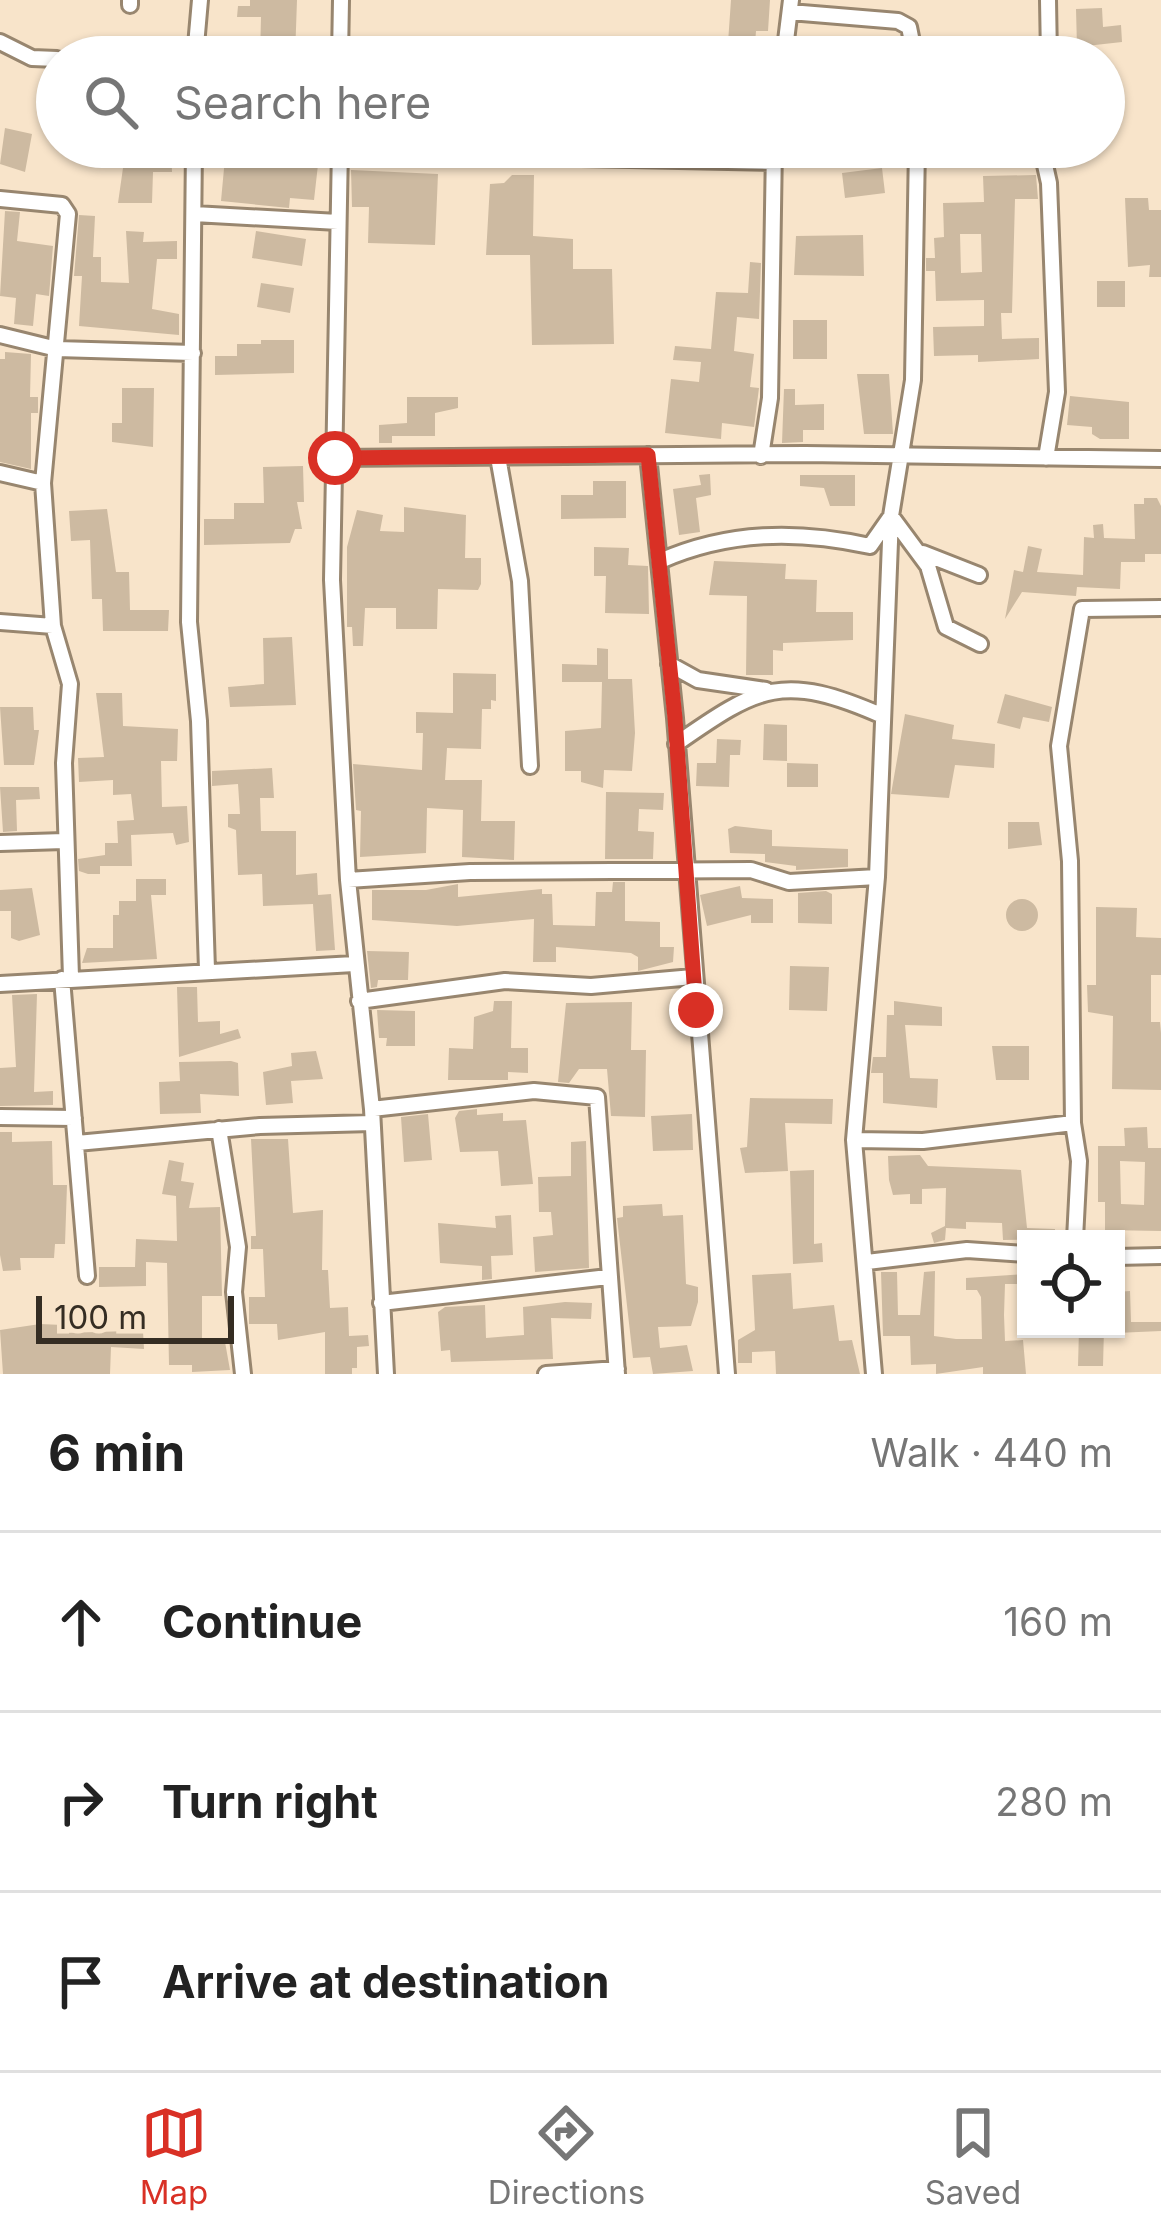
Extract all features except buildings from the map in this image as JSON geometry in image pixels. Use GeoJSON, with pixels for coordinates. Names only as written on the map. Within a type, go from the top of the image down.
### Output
{"type":"FeatureCollection","features":[{"type":"Feature","properties":{"kind":"street"},"geometry":{"type":"LineString","coordinates":[[197,36],[200,0]]}},
{"type":"Feature","properties":{"kind":"street"},"geometry":{"type":"LineString","coordinates":[[340,36],[341,0]]}},
{"type":"Feature","properties":{"kind":"street"},"geometry":{"type":"LineString","coordinates":[[1048,0],[1049,36]]}},
{"type":"Feature","properties":{"kind":"street"},"geometry":{"type":"LineString","coordinates":[[786,36],[790,6],[898,21],[909,27],[911,36]]}},
{"type":"Feature","properties":{"kind":"street"},"geometry":{"type":"LineString","coordinates":[[0,42],[36,58]]}},
{"type":"Feature","properties":{"kind":"street"},"geometry":{"type":"LineString","coordinates":[[194,168],[189,622],[199,721],[207,970]]}},
{"type":"Feature","properties":{"kind":"street"},"geometry":{"type":"LineString","coordinates":[[340,168],[332,580],[348,880],[372,1116],[386,1374]]}},
{"type":"Feature","properties":{"kind":"street"},"geometry":{"type":"LineString","coordinates":[[761,456],[770,398],[772,168]]}},
{"type":"Feature","properties":{"kind":"street"},"geometry":{"type":"LineString","coordinates":[[874,1374],[854,1139],[877,877],[892,516],[914,380],[917,168]]}},
{"type":"Feature","properties":{"kind":"street"},"geometry":{"type":"LineString","coordinates":[[1045,168],[1057,392],[1046,458]]}},
{"type":"Feature","properties":{"kind":"street"},"geometry":{"type":"LineString","coordinates":[[0,199],[68,208],[43,483],[53,626],[70,684],[64,841],[67,978],[87,1276]]}},
{"type":"Feature","properties":{"kind":"street"},"geometry":{"type":"LineString","coordinates":[[194,214],[338,222]]}},
{"type":"Feature","properties":{"kind":"street"},"geometry":{"type":"LineString","coordinates":[[0,335],[56,349],[194,353]]}},
{"type":"Feature","properties":{"kind":"street"},"geometry":{"type":"LineString","coordinates":[[648,455],[727,1374]]}},
{"type":"Feature","properties":{"kind":"street"},"geometry":{"type":"LineString","coordinates":[[335,458],[901,455],[1161,460]]}},
{"type":"Feature","properties":{"kind":"street"},"geometry":{"type":"LineString","coordinates":[[498,457],[520,581],[530,766]]}},
{"type":"Feature","properties":{"kind":"street"},"geometry":{"type":"LineString","coordinates":[[0,473],[43,483]]}},
{"type":"Feature","properties":{"kind":"street"},"geometry":{"type":"LineString","coordinates":[[892,516],[929,558],[979,575]]}},
{"type":"Feature","properties":{"kind":"street"},"geometry":{"type":"LineString","coordinates":[[660,561],[702,543],[807,532],[870,546],[892,516]]}},
{"type":"Feature","properties":{"kind":"street"},"geometry":{"type":"LineString","coordinates":[[917,547],[941,597],[946,627],[980,644]]}},
{"type":"Feature","properties":{"kind":"street"},"geometry":{"type":"LineString","coordinates":[[1075,1230],[1079,1161],[1072,1123],[1070,861],[1059,746],[1078,616],[1088,606],[1161,608]]}},
{"type":"Feature","properties":{"kind":"street"},"geometry":{"type":"LineString","coordinates":[[0,622],[53,626]]}},
{"type":"Feature","properties":{"kind":"street"},"geometry":{"type":"LineString","coordinates":[[669,664],[698,680],[753,684],[772,692]]}},
{"type":"Feature","properties":{"kind":"street"},"geometry":{"type":"LineString","coordinates":[[676,744],[741,698],[772,692],[830,694],[883,716]]}},
{"type":"Feature","properties":{"kind":"street"},"geometry":{"type":"LineString","coordinates":[[0,844],[64,841]]}},
{"type":"Feature","properties":{"kind":"street"},"geometry":{"type":"LineString","coordinates":[[348,880],[470,872],[752,870],[789,881],[877,877]]}},
{"type":"Feature","properties":{"kind":"street"},"geometry":{"type":"LineString","coordinates":[[0,984],[354,964]]}},
{"type":"Feature","properties":{"kind":"street"},"geometry":{"type":"LineString","coordinates":[[358,1001],[505,981],[591,986],[692,977]]}},
{"type":"Feature","properties":{"kind":"street"},"geometry":{"type":"LineString","coordinates":[[77,1143],[372,1116],[534,1091],[597,1097],[617,1371],[546,1374]]}},
{"type":"Feature","properties":{"kind":"street"},"geometry":{"type":"LineString","coordinates":[[0,1117],[74,1118]]}},
{"type":"Feature","properties":{"kind":"street"},"geometry":{"type":"LineString","coordinates":[[854,1139],[923,1141],[1072,1123]]}},
{"type":"Feature","properties":{"kind":"street"},"geometry":{"type":"LineString","coordinates":[[219,1129],[238,1247],[234,1292],[243,1374]]}},
{"type":"Feature","properties":{"kind":"street"},"geometry":{"type":"LineString","coordinates":[[868,1262],[967,1250],[1017,1253]]}},
{"type":"Feature","properties":{"kind":"street"},"geometry":{"type":"LineString","coordinates":[[1125,1257],[1161,1256]]}},
{"type":"Feature","properties":{"kind":"street"},"geometry":{"type":"LineString","coordinates":[[381,1303],[608,1276]]}},
{"type":"Feature","properties":{"kind":"route"},"geometry":{"type":"LineString","coordinates":[[335,458],[648,455],[675,718],[696,1010]]}}]}
